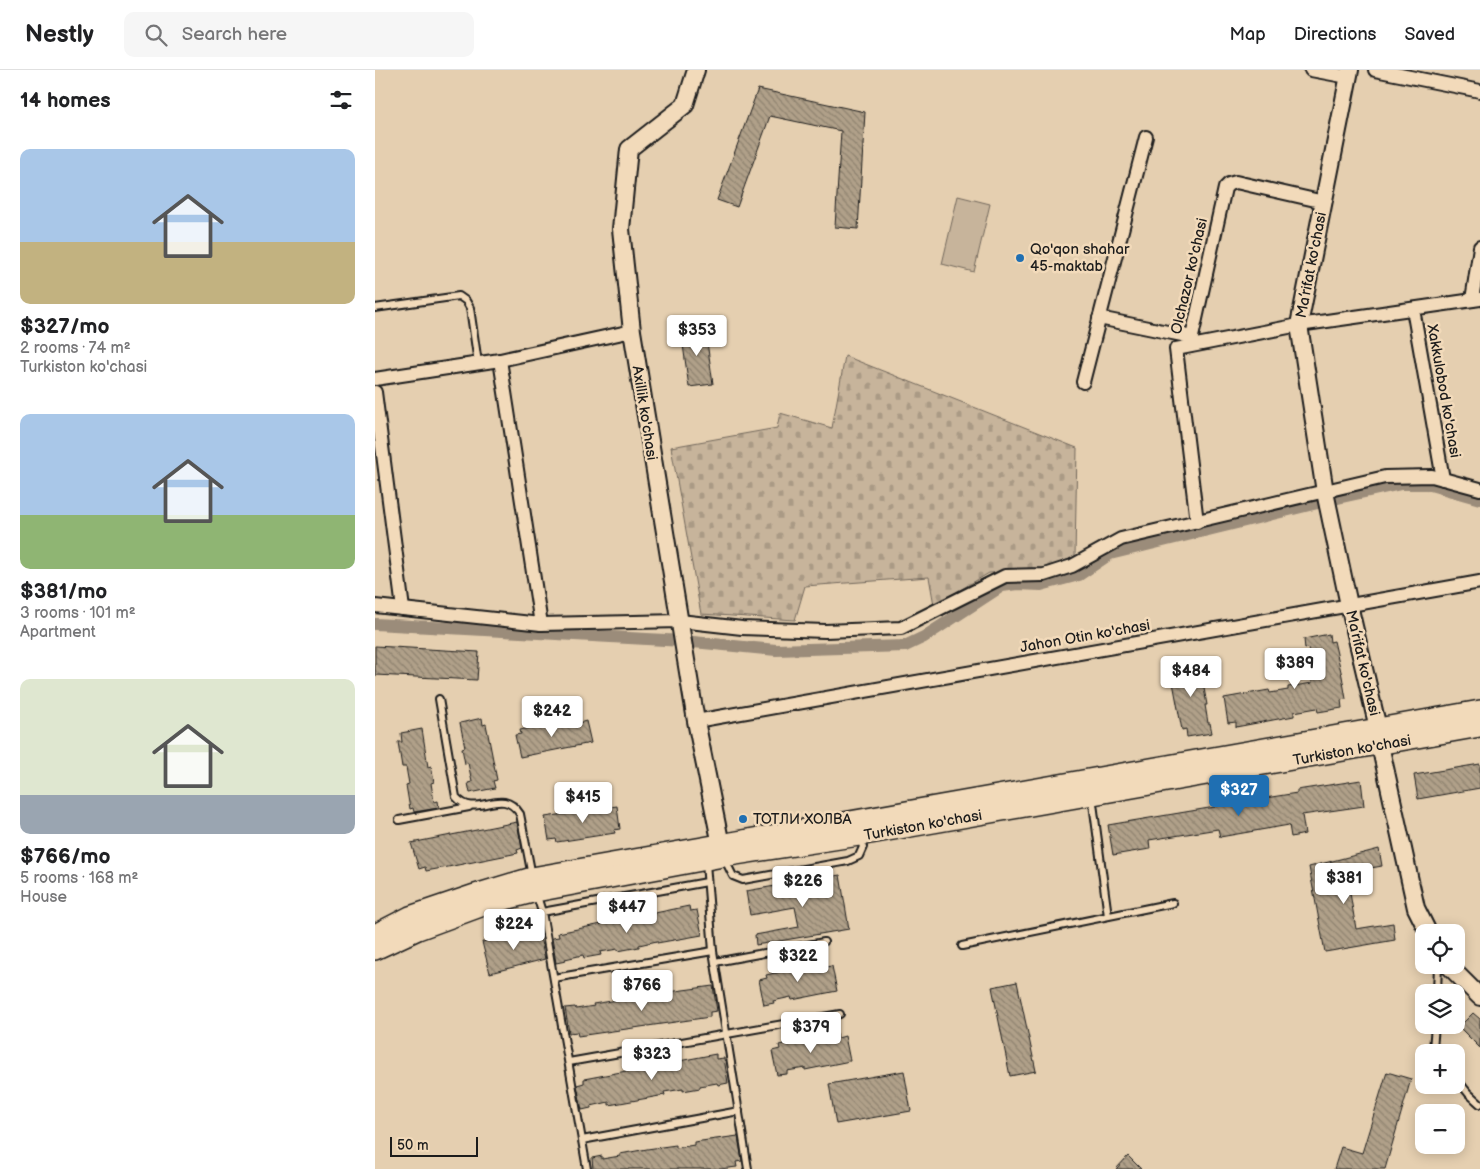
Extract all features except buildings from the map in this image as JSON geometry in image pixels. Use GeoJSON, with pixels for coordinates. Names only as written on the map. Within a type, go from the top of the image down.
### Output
{"type":"FeatureCollection","features":[{"type":"Feature","properties":{"kind":"main road","name":"Turkiston ko'chasi"},"geometry":{"type":"LineString","coordinates":[[713,852],[859,836],[1092,795],[1379,736],[1480,710]]}},
{"type":"Feature","properties":{"kind":"main road","name":"Turkiston ko'chasi"},"geometry":{"type":"LineString","coordinates":[[375,934],[410,916],[475,894],[1379,736],[1480,728]]}},
{"type":"Feature","properties":{"kind":"main road","name":"Turkiston ko'chasi"},"geometry":{"type":"LineString","coordinates":[[375,950],[418,930],[534,885]]}},
{"type":"Feature","properties":{"kind":"street","name":"Axillik ko'chasi"},"geometry":{"type":"LineString","coordinates":[[695,722],[681,624],[632,331],[621,229],[629,149],[685,105],[696,70]]}},
{"type":"Feature","properties":{"kind":"street"},"geometry":{"type":"LineString","coordinates":[[1311,70],[1349,74]]}},
{"type":"Feature","properties":{"kind":"street"},"geometry":{"type":"LineString","coordinates":[[1375,70],[1480,91]]}},
{"type":"Feature","properties":{"kind":"street","name":"Ma’rifat ko'chasi"},"geometry":{"type":"LineString","coordinates":[[1349,74],[1299,325],[1325,492],[1416,908],[1423,924]]}},
{"type":"Feature","properties":{"kind":"street"},"geometry":{"type":"LineString","coordinates":[[1083,382],[1146,137]]}},
{"type":"Feature","properties":{"kind":"street","name":"Olchazor ko'chasi"},"geometry":{"type":"LineString","coordinates":[[1197,522],[1176,349],[1191,342],[1225,188],[1235,182],[1324,202]]}},
{"type":"Feature","properties":{"kind":"street"},"geometry":{"type":"LineString","coordinates":[[1099,318],[1191,342],[1476,300],[1480,247]]}},
{"type":"Feature","properties":{"kind":"street","name":"Xakkulobod ko'chasi"},"geometry":{"type":"LineString","coordinates":[[1413,309],[1443,479]]}},
{"type":"Feature","properties":{"kind":"street"},"geometry":{"type":"LineString","coordinates":[[375,379],[500,360],[632,331]]}},
{"type":"Feature","properties":{"kind":"street"},"geometry":{"type":"LineString","coordinates":[[500,360],[541,624]]}},
{"type":"Feature","properties":{"kind":"street"},"geometry":{"type":"LineString","coordinates":[[375,392],[403,609]]}},
{"type":"Feature","properties":{"kind":"street"},"geometry":{"type":"LineString","coordinates":[[375,606],[541,624],[681,624],[825,631],[901,628],[1005,576],[1044,575],[1071,566],[1121,539],[1385,477],[1432,476],[1480,489]]}},
{"type":"Feature","properties":{"kind":"street","name":"Jahon Otin ko'chasi"},"geometry":{"type":"LineString","coordinates":[[695,722],[1480,582]]}},
{"type":"Feature","properties":{"kind":"street"},"geometry":{"type":"LineString","coordinates":[[695,722],[713,852]]}},
{"type":"Feature","properties":{"kind":"street"},"geometry":{"type":"LineString","coordinates":[[1457,974],[1480,997]]}},
{"type":"Feature","properties":{"kind":"lane"},"geometry":{"type":"LineString","coordinates":[[375,308],[459,296],[467,301],[470,308],[478,363]]}},
{"type":"Feature","properties":{"kind":"lane"},"geometry":{"type":"LineString","coordinates":[[439,699],[456,797],[463,804],[472,806]]}},
{"type":"Feature","properties":{"kind":"lane"},"geometry":{"type":"LineString","coordinates":[[1092,795],[1108,916]]}},
{"type":"Feature","properties":{"kind":"lane"},"geometry":{"type":"LineString","coordinates":[[399,820],[505,801],[515,805],[520,814],[534,885],[542,912],[587,1169]]}},
{"type":"Feature","properties":{"kind":"lane"},"geometry":{"type":"LineString","coordinates":[[713,852],[733,876],[743,880],[848,861],[859,856],[863,847],[859,836]]}},
{"type":"Feature","properties":{"kind":"lane"},"geometry":{"type":"LineString","coordinates":[[713,852],[707,882],[713,951],[748,1169]]}},
{"type":"Feature","properties":{"kind":"lane"},"geometry":{"type":"LineString","coordinates":[[542,912],[707,882]]}},
{"type":"Feature","properties":{"kind":"lane"},"geometry":{"type":"LineString","coordinates":[[962,946],[1173,903]]}},
{"type":"Feature","properties":{"kind":"lane"},"geometry":{"type":"LineString","coordinates":[[715,962],[824,942]]}},
{"type":"Feature","properties":{"kind":"lane"},"geometry":{"type":"LineString","coordinates":[[554,978],[713,951]]}},
{"type":"Feature","properties":{"kind":"lane"},"geometry":{"type":"LineString","coordinates":[[569,1062],[840,1014]]}},
{"type":"Feature","properties":{"kind":"lane"},"geometry":{"type":"LineString","coordinates":[[1465,1089],[1480,1104]]}},
{"type":"Feature","properties":{"kind":"lane"},"geometry":{"type":"LineString","coordinates":[[582,1140],[739,1111]]}},
{"type":"Feature","properties":{"kind":"green space"},"geometry":{"type":"Polygon","coordinates":[[[958,196],[990,204],[974,272],[942,264],[958,196]]]}},
{"type":"Feature","properties":{"kind":"green space"},"geometry":{"type":"Polygon","coordinates":[[[845,356],[1077,448],[1075,557],[1038,571],[989,573],[934,605],[929,577],[805,586],[795,620],[701,614],[671,447],[777,428],[780,413],[832,428],[845,356]]]}},
{"type":"Feature","properties":{"kind":"waterway"},"geometry":{"type":"LineString","coordinates":[[375,624],[683,641],[776,650],[905,646],[924,637],[1002,586],[1017,584],[1041,585],[1079,575],[1110,554],[1401,484],[1427,484],[1480,499]]}},
{"type":"Feature","properties":{"kind":"place","name":"Qo'qon shahar 45-maktab"},"geometry":{"type":"Point","coordinates":[1020,258]}},
{"type":"Feature","properties":{"kind":"place","name":"ТОТЛИ ХОЛВА"},"geometry":{"type":"Point","coordinates":[743,819]}}]}
